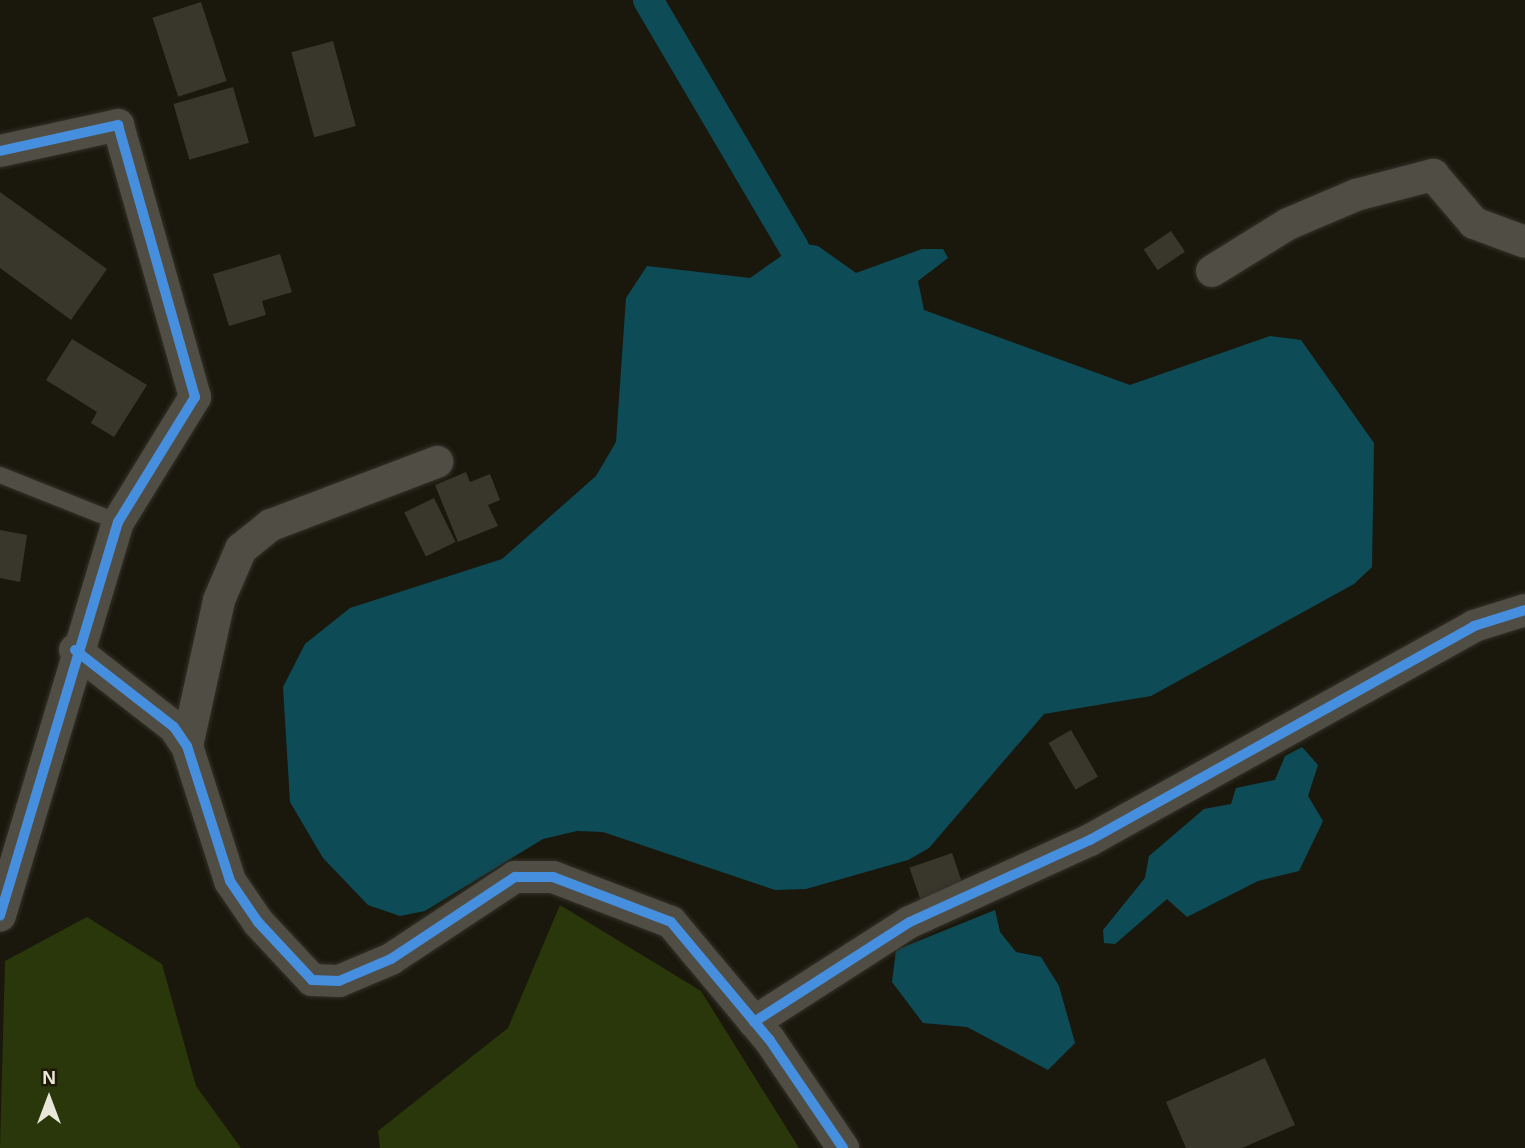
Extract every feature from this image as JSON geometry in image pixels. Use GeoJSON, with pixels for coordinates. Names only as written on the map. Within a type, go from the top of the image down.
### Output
{"type":"FeatureCollection","features":[{"type":"Feature","properties":{"kind":"street"},"geometry":{"type":"LineString","coordinates":[[0,152],[118,125],[195,397],[118,522],[75,650],[0,916]]}},
{"type":"Feature","properties":{"kind":"street"},"geometry":{"type":"LineString","coordinates":[[1212,271],[1288,224],[1356,195],[1433,175],[1474,223],[1525,242]]}},
{"type":"Feature","properties":{"kind":"street"},"geometry":{"type":"LineString","coordinates":[[187,746],[219,600],[241,549],[271,525],[437,462]]}},
{"type":"Feature","properties":{"kind":"street"},"geometry":{"type":"LineString","coordinates":[[754,1022],[910,922],[1090,840],[1474,626],[1525,610]]}},
{"type":"Feature","properties":{"kind":"street"},"geometry":{"type":"LineString","coordinates":[[75,650],[174,727],[187,746],[230,881],[258,922],[312,980],[339,981],[391,959],[499,884],[538,873],[671,922],[754,1022],[843,1148]]}},
{"type":"Feature","properties":{"kind":"lane"},"geometry":{"type":"LineString","coordinates":[[0,475],[118,522]]}},
{"type":"Feature","properties":{"kind":"green space"},"geometry":{"type":"Polygon","coordinates":[[[560,905],[701,991],[799,1148],[380,1148],[378,1131],[508,1028],[560,905]]]}},
{"type":"Feature","properties":{"kind":"green space"},"geometry":{"type":"Polygon","coordinates":[[[87,917],[162,964],[196,1086],[241,1148],[0,1148],[5,961],[87,917]]]}},
{"type":"Feature","properties":{"kind":"water"},"geometry":{"type":"Polygon","coordinates":[[[800,243],[818,246],[856,273],[922,249],[943,249],[948,258],[918,281],[924,310],[1130,385],[1270,336],[1301,340],[1374,443],[1372,567],[1354,584],[1151,696],[1044,714],[929,848],[908,860],[806,889],[775,890],[603,832],[577,831],[543,839],[425,911],[400,916],[368,905],[323,858],[290,802],[283,687],[305,644],[350,608],[502,559],[596,476],[616,442],[626,298],[647,266],[750,278],[800,243]]]}},
{"type":"Feature","properties":{"kind":"water"},"geometry":{"type":"Polygon","coordinates":[[[1302,747],[1318,765],[1308,796],[1323,821],[1299,871],[1258,881],[1187,917],[1167,899],[1115,944],[1104,943],[1103,930],[1145,878],[1149,856],[1204,809],[1231,804],[1236,788],[1275,780],[1285,756],[1302,747]]]}},
{"type":"Feature","properties":{"kind":"water"},"geometry":{"type":"Polygon","coordinates":[[[995,910],[1000,932],[1016,952],[1041,957],[1059,986],[1075,1043],[1048,1070],[967,1027],[923,1023],[892,982],[896,950],[995,910]]]}},
{"type":"Feature","properties":{"kind":"building"},"geometry":{"type":"Polygon","coordinates":[[[201,2],[227,81],[178,97],[152,18],[201,2]]]}},
{"type":"Feature","properties":{"kind":"building"},"geometry":{"type":"Polygon","coordinates":[[[333,41],[356,126],[314,137],[291,52],[333,41]]]}},
{"type":"Feature","properties":{"kind":"building"},"geometry":{"type":"Polygon","coordinates":[[[233,87],[249,143],[189,160],[173,104],[233,87]]]}},
{"type":"Feature","properties":{"kind":"building"},"geometry":{"type":"Polygon","coordinates":[[[0,192],[107,269],[71,320],[0,268],[0,192]]]}},
{"type":"Feature","properties":{"kind":"building"},"geometry":{"type":"Polygon","coordinates":[[[1171,231],[1185,252],[1158,270],[1144,249],[1171,231]]]}},
{"type":"Feature","properties":{"kind":"building"},"geometry":{"type":"Polygon","coordinates":[[[280,254],[292,292],[262,301],[266,315],[229,326],[213,274],[280,254]]]}},
{"type":"Feature","properties":{"kind":"building"},"geometry":{"type":"Polygon","coordinates":[[[72,339],[147,385],[114,437],[91,423],[97,412],[46,380],[72,339]]]}},
{"type":"Feature","properties":{"kind":"building"},"geometry":{"type":"Polygon","coordinates":[[[466,472],[470,482],[490,474],[500,500],[488,505],[498,526],[458,542],[435,485],[466,472]]]}},
{"type":"Feature","properties":{"kind":"building"},"geometry":{"type":"Polygon","coordinates":[[[434,498],[455,542],[426,557],[404,512],[434,498]]]}},
{"type":"Feature","properties":{"kind":"building"},"geometry":{"type":"Polygon","coordinates":[[[0,530],[27,535],[20,582],[0,578],[0,530]]]}},
{"type":"Feature","properties":{"kind":"building"},"geometry":{"type":"Polygon","coordinates":[[[1071,730],[1098,777],[1075,790],[1048,743],[1071,730]]]}},
{"type":"Feature","properties":{"kind":"building"},"geometry":{"type":"Polygon","coordinates":[[[952,853],[964,887],[921,902],[909,868],[952,853]]]}},
{"type":"Feature","properties":{"kind":"building"},"geometry":{"type":"Polygon","coordinates":[[[1265,1058],[1295,1125],[1242,1148],[1186,1148],[1166,1102],[1265,1058]]]}},
{"type":"Feature","properties":{"kind":"waterway"},"geometry":{"type":"LineString","coordinates":[[648,0],[794,248]]}},
{"type":"Feature","properties":{"kind":"cycle path"},"geometry":{"type":"LineString","coordinates":[[0,151],[118,125],[195,397],[118,522],[0,916]]}},
{"type":"Feature","properties":{"kind":"cycle path"},"geometry":{"type":"LineString","coordinates":[[754,1022],[910,922],[1090,840],[1474,626],[1525,610]]}},
{"type":"Feature","properties":{"kind":"cycle path"},"geometry":{"type":"LineString","coordinates":[[75,650],[174,727],[187,746],[230,881],[258,922],[312,980],[339,981],[391,959],[515,877],[553,877],[671,922],[769,1039],[843,1148]]}}]}
